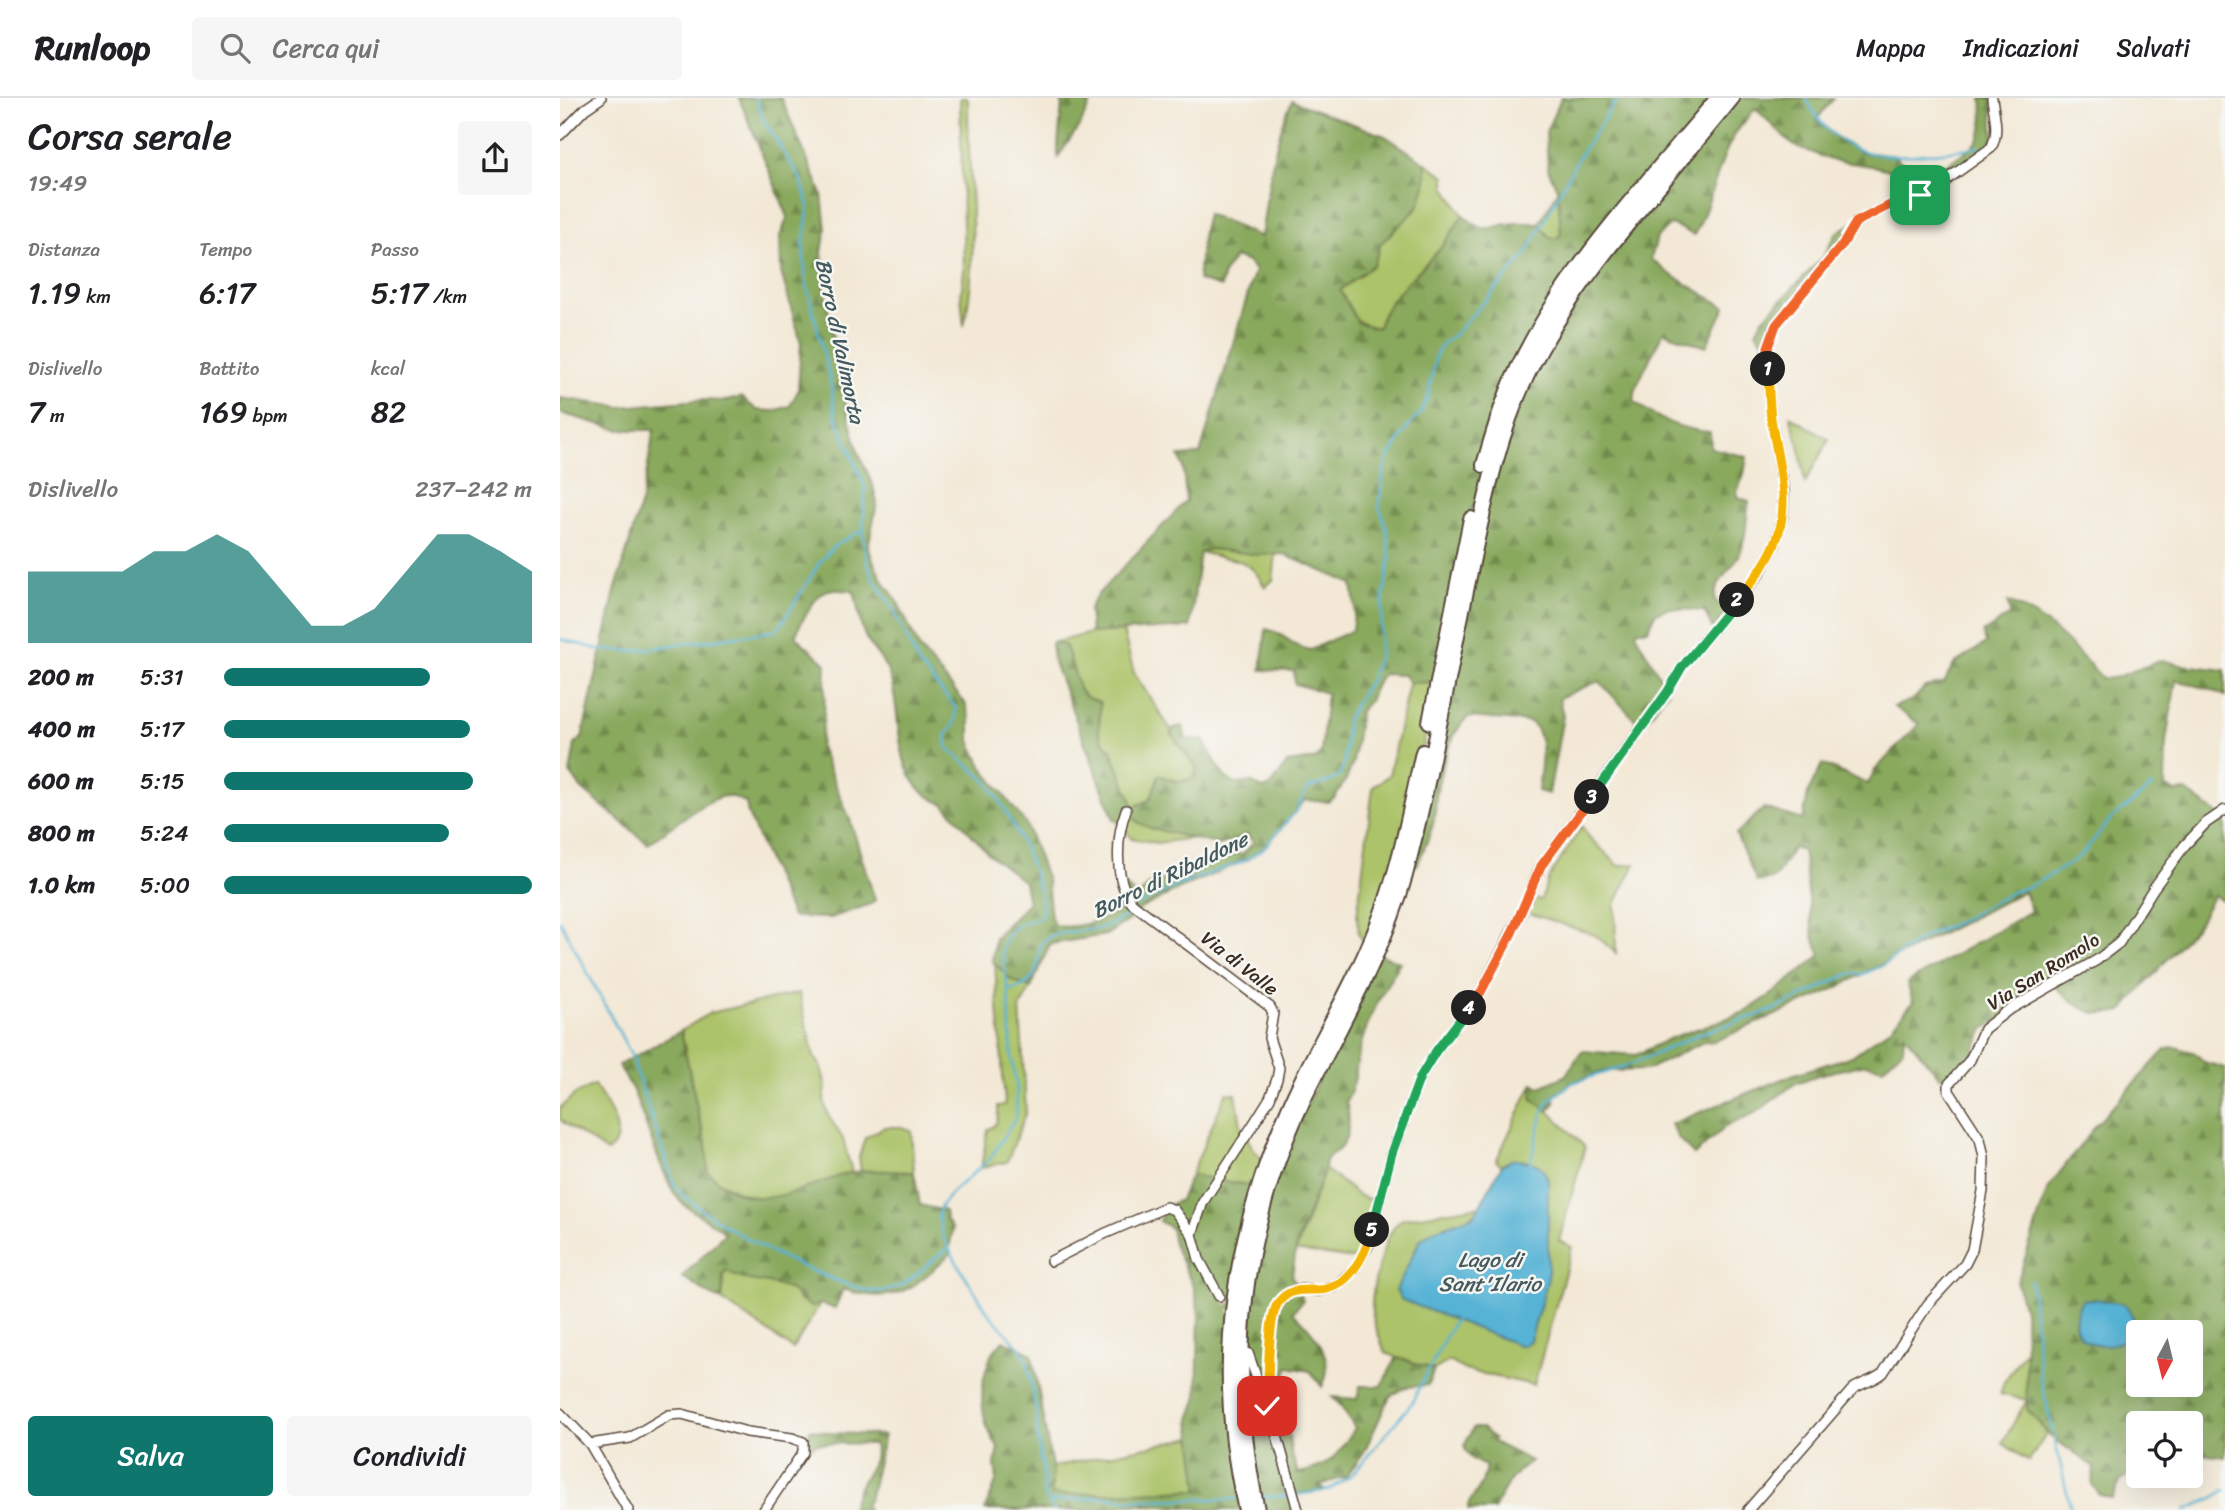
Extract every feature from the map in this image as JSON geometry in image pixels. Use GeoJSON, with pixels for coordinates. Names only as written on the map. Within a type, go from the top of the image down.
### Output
{"type":"FeatureCollection","features":[{"type":"Feature","properties":{"kind":"highway"},"geometry":{"type":"LineString","coordinates":[[1246,1510],[1235,1452],[1229,1382],[1234,1289],[1247,1228],[1272,1146],[1356,973],[1387,898],[1427,736],[1458,578],[1498,417],[1525,355],[1568,284],[1619,216],[1718,98]]}},
{"type":"Feature","properties":{"kind":"highway"},"geometry":{"type":"LineString","coordinates":[[1257,1510],[1242,1416],[1240,1350],[1249,1267],[1256,1231],[1281,1151],[1304,1099],[1366,977],[1397,900],[1436,740],[1485,499],[1509,417],[1528,373],[1568,303],[1648,197],[1732,98]]}},
{"type":"Feature","properties":{"kind":"street"},"geometry":{"type":"LineString","coordinates":[[560,135],[585,109],[601,98]]}},
{"type":"Feature","properties":{"kind":"street"},"geometry":{"type":"LineString","coordinates":[[1267,1406],[1272,1323],[1277,1305],[1288,1293],[1302,1289],[1319,1291],[1334,1287],[1354,1270],[1368,1245],[1392,1153],[1420,1077],[1436,1051],[1481,992],[1521,914],[1541,866],[1668,691],[1682,667],[1759,574],[1775,545],[1783,516],[1784,492],[1771,417],[1769,380],[1768,347],[1776,325],[1843,244],[1856,222],[1894,203],[1935,188],[1991,149],[1997,119],[1992,98]]}},
{"type":"Feature","properties":{"kind":"street","name":"Via di Valle"},"geometry":{"type":"LineString","coordinates":[[1126,810],[1122,821],[1119,869],[1123,892],[1137,906],[1270,1007],[1273,1013],[1269,1038],[1279,1068],[1277,1079],[1270,1098],[1203,1202],[1192,1234]]}},
{"type":"Feature","properties":{"kind":"street","name":"Via San Romolo"},"geometry":{"type":"LineString","coordinates":[[1748,1510],[1853,1389],[1877,1379],[1884,1373],[1927,1304],[1965,1264],[1972,1250],[1983,1191],[1984,1157],[1980,1139],[1949,1091],[1949,1084],[1970,1060],[1978,1036],[2007,1011],[2097,960],[2119,943],[2185,845],[2225,810]]}},
{"type":"Feature","properties":{"kind":"street"},"geometry":{"type":"LineString","coordinates":[[1051,1261],[1166,1207],[1174,1210],[1192,1234],[1199,1259],[1219,1296]]}},
{"type":"Feature","properties":{"kind":"street"},"geometry":{"type":"LineString","coordinates":[[1248,1353],[1267,1406],[1297,1510]]}},
{"type":"Feature","properties":{"kind":"street"},"geometry":{"type":"LineString","coordinates":[[560,1413],[590,1444],[628,1510]]}},
{"type":"Feature","properties":{"kind":"street"},"geometry":{"type":"LineString","coordinates":[[590,1444],[630,1438],[669,1415],[682,1414],[747,1432],[792,1437],[803,1442],[803,1452],[764,1510]]}},
{"type":"Feature","properties":{"kind":"green space"},"geometry":{"type":"Polygon","coordinates":[[[739,98],[781,98],[822,194],[826,230],[822,252],[826,297],[843,393],[858,452],[873,485],[877,503],[868,547],[873,560],[881,578],[896,599],[920,649],[965,703],[970,719],[970,741],[983,768],[1026,824],[1047,880],[1054,925],[1071,926],[1090,923],[1123,909],[1118,891],[1126,886],[1138,897],[1149,884],[1193,871],[1236,853],[1242,855],[1254,842],[1247,835],[1220,845],[1150,828],[1139,823],[1126,811],[1122,825],[1114,819],[1053,660],[1051,643],[1066,646],[1080,691],[1100,703],[1099,732],[1110,748],[1134,807],[1150,800],[1159,775],[1178,781],[1196,776],[1196,767],[1171,733],[1173,728],[1183,726],[1186,739],[1203,740],[1224,776],[1235,784],[1251,782],[1263,789],[1271,786],[1287,763],[1316,759],[1321,753],[1327,693],[1295,684],[1294,671],[1261,670],[1266,629],[1311,650],[1347,633],[1352,630],[1355,607],[1352,584],[1283,554],[1260,555],[1211,549],[1200,552],[1190,627],[1091,633],[1089,609],[1097,595],[1186,501],[1183,466],[1179,456],[1200,454],[1255,270],[1248,262],[1235,257],[1224,273],[1221,287],[1198,280],[1207,214],[1261,237],[1275,151],[1292,101],[1385,136],[1426,163],[1426,182],[1418,208],[1381,243],[1373,265],[1340,290],[1358,323],[1378,328],[1387,307],[1442,247],[1463,215],[1483,228],[1527,223],[1539,224],[1550,238],[1557,238],[1561,234],[1558,191],[1548,169],[1546,132],[1561,98],[1718,98],[1498,417],[1458,577],[1437,682],[1409,683],[1404,675],[1383,674],[1369,701],[1360,711],[1353,762],[1335,797],[1328,802],[1305,800],[1268,844],[1247,860],[1140,909],[1133,917],[1106,935],[1050,944],[1031,988],[1011,980],[992,961],[995,937],[1028,903],[1024,882],[989,854],[944,804],[926,794],[914,781],[901,748],[888,672],[865,636],[855,594],[851,590],[823,592],[808,610],[796,637],[826,664],[820,747],[850,820],[875,900],[871,904],[831,918],[792,917],[748,814],[746,803],[731,797],[717,798],[696,809],[648,844],[581,788],[570,773],[575,744],[582,738],[614,595],[642,499],[654,430],[620,430],[560,413],[560,398],[621,407],[700,400],[726,401],[741,397],[757,410],[773,411],[790,406],[798,391],[801,343],[781,272],[780,236],[788,217],[739,98]]]}},
{"type":"Feature","properties":{"kind":"green space"},"geometry":{"type":"Polygon","coordinates":[[[960,98],[968,98],[972,212],[972,270],[964,326],[961,296],[964,270],[960,98]]]}},
{"type":"Feature","properties":{"kind":"green space"},"geometry":{"type":"Polygon","coordinates":[[[1062,98],[1093,98],[1080,125],[1058,157],[1058,142],[1062,98]]]}},
{"type":"Feature","properties":{"kind":"green space"},"geometry":{"type":"Polygon","coordinates":[[[1732,98],[1834,98],[1817,119],[1836,138],[1862,152],[1895,156],[1912,172],[1896,172],[1831,160],[1793,145],[1755,108],[1729,146],[1694,235],[1671,224],[1657,237],[1651,259],[1667,272],[1725,307],[1706,347],[1663,332],[1636,387],[1634,401],[1669,422],[1710,432],[1711,448],[1747,457],[1737,492],[1739,498],[1749,501],[1743,545],[1738,558],[1718,585],[1714,599],[1727,612],[1713,629],[1704,611],[1669,608],[1655,613],[1648,630],[1638,630],[1636,635],[1668,691],[1642,727],[1599,681],[1559,698],[1563,716],[1549,794],[1538,791],[1541,746],[1540,737],[1531,722],[1469,717],[1463,721],[1444,762],[1436,795],[1435,816],[1424,850],[1417,865],[1406,868],[1490,480],[1545,342],[1732,98]]]}},
{"type":"Feature","properties":{"kind":"green space"},"geometry":{"type":"Polygon","coordinates":[[[1982,98],[1992,98],[1994,144],[1947,180],[1944,174],[1947,164],[1979,139],[1983,124],[1982,98]]]}},
{"type":"Feature","properties":{"kind":"green space"},"geometry":{"type":"Polygon","coordinates":[[[1426,163],[1445,176],[1445,186],[1463,215],[1442,247],[1387,307],[1378,328],[1363,324],[1354,316],[1340,290],[1373,265],[1381,243],[1404,220],[1426,182],[1426,163]]]}},
{"type":"Feature","properties":{"kind":"green space"},"geometry":{"type":"Polygon","coordinates":[[[1558,191],[1561,234],[1557,238],[1550,238],[1539,224],[1558,191]]]}},
{"type":"Feature","properties":{"kind":"green space"},"geometry":{"type":"Polygon","coordinates":[[[1856,222],[1776,325],[1768,347],[1756,332],[1761,321],[1823,257],[1837,232],[1856,222]]]}},
{"type":"Feature","properties":{"kind":"green space"},"geometry":{"type":"Polygon","coordinates":[[[1790,416],[1829,439],[1805,483],[1799,445],[1790,416]]]}},
{"type":"Feature","properties":{"kind":"green space"},"geometry":{"type":"Polygon","coordinates":[[[1211,549],[1276,554],[1273,580],[1265,587],[1252,568],[1245,563],[1200,552],[1211,549]]]}},
{"type":"Feature","properties":{"kind":"green space"},"geometry":{"type":"Polygon","coordinates":[[[2008,602],[2047,625],[2102,678],[2114,678],[2162,660],[2225,670],[2225,696],[2176,680],[2166,741],[2165,787],[2176,792],[2186,791],[2222,817],[2225,816],[2225,902],[2214,895],[2198,924],[2122,1011],[2091,1012],[2077,1005],[2053,985],[1984,1029],[1970,1060],[1954,1078],[1940,1077],[1904,1034],[1903,1049],[1883,1068],[1866,1064],[1796,1083],[1757,1112],[1725,1127],[1694,1155],[1679,1139],[1671,1124],[1792,1075],[1852,1056],[1892,1027],[1913,1002],[1907,983],[2031,911],[2024,891],[1828,992],[1713,1042],[1705,1041],[1647,1070],[1605,1071],[1586,1077],[1572,1083],[1553,1097],[1556,1101],[1549,1111],[1532,1099],[1533,1092],[1530,1089],[1533,1083],[1540,1087],[1565,1076],[1582,1051],[1636,1055],[1671,1038],[1745,1012],[1821,955],[1813,936],[1803,851],[1793,848],[1775,878],[1757,882],[1736,834],[1764,808],[1803,820],[1808,793],[1822,764],[1868,784],[1875,770],[1919,724],[1894,707],[1914,699],[1925,687],[1944,683],[1954,664],[1986,643],[1983,633],[2010,615],[2008,602]]]}},
{"type":"Feature","properties":{"kind":"green space"},"geometry":{"type":"Polygon","coordinates":[[[1123,631],[1134,673],[1176,742],[1196,767],[1197,773],[1190,780],[1176,781],[1163,777],[1150,800],[1134,807],[1110,748],[1101,740],[1100,703],[1084,696],[1079,690],[1068,653],[1056,642],[1091,633],[1123,631]]]}},
{"type":"Feature","properties":{"kind":"green space"},"geometry":{"type":"Polygon","coordinates":[[[1437,682],[1403,840],[1367,949],[1359,934],[1357,916],[1373,787],[1389,775],[1409,683],[1437,682]]]}},
{"type":"Feature","properties":{"kind":"green space"},"geometry":{"type":"Polygon","coordinates":[[[1126,810],[1139,823],[1194,838],[1157,843],[1131,838],[1122,825],[1126,810]]]}},
{"type":"Feature","properties":{"kind":"green space"},"geometry":{"type":"Polygon","coordinates":[[[1582,826],[1589,837],[1619,866],[1635,864],[1615,904],[1616,953],[1595,935],[1522,911],[1528,898],[1541,900],[1549,878],[1582,826]]]}},
{"type":"Feature","properties":{"kind":"green space"},"geometry":{"type":"Polygon","coordinates":[[[1376,953],[1400,962],[1366,1029],[1353,1084],[1346,1101],[1348,1131],[1341,1147],[1327,1160],[1297,1243],[1292,1276],[1303,1300],[1293,1312],[1321,1346],[1327,1366],[1322,1387],[1310,1371],[1288,1367],[1283,1389],[1291,1452],[1298,1473],[1326,1463],[1343,1446],[1355,1428],[1332,1397],[1357,1399],[1360,1386],[1381,1386],[1397,1357],[1434,1370],[1428,1385],[1407,1387],[1390,1396],[1364,1452],[1346,1477],[1319,1485],[1325,1491],[1295,1494],[1298,1510],[1257,1510],[1240,1350],[1269,1188],[1376,953]]]}},
{"type":"Feature","properties":{"kind":"green space"},"geometry":{"type":"Polygon","coordinates":[[[995,964],[1011,980],[1031,988],[1020,1007],[1026,1112],[1007,1162],[981,1168],[988,1129],[996,1123],[998,1106],[1005,1105],[995,964]]]}},
{"type":"Feature","properties":{"kind":"green space"},"geometry":{"type":"Polygon","coordinates":[[[799,993],[814,1057],[820,1064],[826,1086],[824,1100],[828,1115],[843,1139],[852,1172],[779,1198],[757,1198],[734,1190],[708,1172],[703,1131],[681,1031],[710,1013],[799,993]]]}},
{"type":"Feature","properties":{"kind":"green space"},"geometry":{"type":"Polygon","coordinates":[[[681,1031],[706,1143],[708,1172],[726,1187],[743,1195],[760,1198],[795,1192],[849,1173],[873,1170],[914,1172],[920,1205],[945,1211],[946,1219],[953,1229],[949,1248],[951,1253],[915,1285],[903,1291],[877,1296],[843,1289],[835,1308],[820,1304],[811,1307],[789,1289],[741,1278],[726,1270],[723,1276],[722,1300],[682,1277],[725,1233],[686,1206],[675,1194],[634,1093],[619,1065],[681,1031]]]}},
{"type":"Feature","properties":{"kind":"green space"},"geometry":{"type":"Polygon","coordinates":[[[2175,1047],[2195,1053],[2204,1062],[2225,1068],[2225,1457],[2203,1454],[2203,1411],[2126,1411],[2126,1477],[2121,1480],[2112,1499],[2100,1495],[2092,1485],[2094,1467],[2050,1436],[2027,1409],[2025,1315],[2017,1283],[2048,1188],[2097,1124],[2165,1050],[2175,1047]]]}},
{"type":"Feature","properties":{"kind":"green space"},"geometry":{"type":"Polygon","coordinates":[[[594,1085],[610,1110],[617,1129],[614,1145],[607,1152],[560,1120],[560,1108],[575,1094],[594,1085]]]}},
{"type":"Feature","properties":{"kind":"green space"},"geometry":{"type":"Polygon","coordinates":[[[1530,1089],[1533,1099],[1585,1147],[1559,1241],[1572,1247],[1534,1385],[1465,1370],[1449,1361],[1434,1370],[1385,1353],[1375,1327],[1372,1301],[1384,1248],[1402,1219],[1480,1206],[1469,1217],[1438,1229],[1426,1239],[1411,1260],[1396,1290],[1548,1279],[1546,1225],[1514,1159],[1502,1165],[1496,1161],[1530,1089]]]}},
{"type":"Feature","properties":{"kind":"green space"},"geometry":{"type":"Polygon","coordinates":[[[1226,1093],[1236,1094],[1241,1126],[1253,1149],[1266,1163],[1258,1187],[1191,1175],[1226,1093]]]}},
{"type":"Feature","properties":{"kind":"green space"},"geometry":{"type":"Polygon","coordinates":[[[884,1127],[902,1127],[911,1131],[914,1172],[861,1172],[859,1157],[865,1138],[884,1127]]]}},
{"type":"Feature","properties":{"kind":"green space"},"geometry":{"type":"Polygon","coordinates":[[[1325,1169],[1358,1195],[1379,1203],[1360,1260],[1296,1251],[1325,1169]]]}},
{"type":"Feature","properties":{"kind":"green space"},"geometry":{"type":"Polygon","coordinates":[[[1191,1175],[1258,1187],[1246,1228],[1246,1510],[1200,1510],[1124,1504],[1113,1510],[985,1510],[997,1479],[995,1465],[998,1447],[987,1426],[982,1392],[990,1358],[1003,1340],[1032,1354],[1052,1467],[1052,1495],[1199,1490],[1190,1419],[1197,1400],[1199,1314],[1194,1288],[1174,1245],[1171,1228],[1159,1221],[1166,1207],[1180,1200],[1191,1175]]]}},
{"type":"Feature","properties":{"kind":"green space"},"geometry":{"type":"Polygon","coordinates":[[[725,1270],[792,1290],[800,1301],[820,1304],[793,1349],[722,1300],[725,1270]]]}},
{"type":"Feature","properties":{"kind":"green space"},"geometry":{"type":"Polygon","coordinates":[[[2026,1350],[2027,1400],[2000,1394],[2004,1382],[2026,1350]]]}},
{"type":"Feature","properties":{"kind":"green space"},"geometry":{"type":"Polygon","coordinates":[[[2027,1400],[2027,1409],[2047,1433],[2029,1461],[2002,1443],[2027,1400]]]}},
{"type":"Feature","properties":{"kind":"green space"},"geometry":{"type":"Polygon","coordinates":[[[1473,1428],[1482,1428],[1494,1438],[1493,1442],[1531,1461],[1509,1482],[1494,1510],[1468,1510],[1469,1503],[1482,1483],[1486,1466],[1472,1459],[1464,1446],[1473,1428]]]}},
{"type":"Feature","properties":{"kind":"green space"},"geometry":{"type":"Polygon","coordinates":[[[810,1429],[832,1433],[884,1435],[869,1500],[865,1504],[868,1510],[851,1510],[873,1462],[874,1444],[816,1443],[813,1447],[808,1438],[810,1429]]]}},
{"type":"Feature","properties":{"kind":"green space"},"geometry":{"type":"Polygon","coordinates":[[[1193,1437],[1199,1490],[1052,1495],[1052,1467],[1193,1437]]]}},
{"type":"Feature","properties":{"kind":"water","name":"Lago di Sant'Ilario"},"geometry":{"type":"Polygon","coordinates":[[[1514,1159],[1539,1166],[1548,1180],[1548,1279],[1530,1341],[1521,1346],[1402,1300],[1396,1290],[1420,1240],[1434,1230],[1474,1216],[1502,1165],[1514,1159]]]}},
{"type":"Feature","properties":{"kind":"water"},"geometry":{"type":"Polygon","coordinates":[[[2094,1299],[2124,1304],[2134,1320],[2126,1320],[2126,1339],[2099,1345],[2087,1341],[2078,1333],[2076,1319],[2082,1300],[2094,1299]]]}},
{"type":"Feature","properties":{"kind":"waterway","name":"Borro di Valimorta"},"geometry":{"type":"LineString","coordinates":[[756,98],[764,121],[800,178],[809,206],[803,244],[806,282],[830,379],[835,414],[865,487],[863,533],[867,562],[919,664],[956,708],[954,725],[946,735],[947,747],[984,779],[1003,806],[1023,845],[1042,903],[1042,917],[1022,923],[1010,932],[1002,953],[1017,1089],[1016,1117],[990,1159],[953,1191],[941,1206],[938,1216],[944,1239],[957,1263],[989,1314],[1020,1348],[1027,1361],[1035,1403],[1044,1494],[1054,1510]]}},
{"type":"Feature","properties":{"kind":"waterway","name":"Borro di Ribaldone"},"geometry":{"type":"LineString","coordinates":[[1138,905],[1174,887],[1244,861],[1263,849],[1297,810],[1307,789],[1339,776],[1344,765],[1347,719],[1371,678],[1379,656],[1383,599],[1390,558],[1387,531],[1379,505],[1386,462],[1421,412],[1428,397],[1436,354],[1444,342],[1455,334],[1526,255],[1580,155],[1618,98]]}},
{"type":"Feature","properties":{"kind":"waterway"},"geometry":{"type":"LineString","coordinates":[[1806,98],[1821,123],[1839,140],[1859,150],[1904,156],[1980,147]]}},
{"type":"Feature","properties":{"kind":"waterway"},"geometry":{"type":"LineString","coordinates":[[560,639],[601,650],[632,651],[774,631],[833,547],[858,532],[863,533]]}},
{"type":"Feature","properties":{"kind":"waterway"},"geometry":{"type":"LineString","coordinates":[[1530,1165],[1543,1111],[1550,1100],[1572,1083],[1638,1062],[1699,1034],[1773,1010],[1849,974],[1863,974],[1882,966],[1924,937],[1958,922],[2012,892],[2031,886],[2071,863],[2083,853],[2110,820],[2153,786]]}},
{"type":"Feature","properties":{"kind":"waterway","name":"Borro di Ribaldone"},"geometry":{"type":"LineString","coordinates":[[1009,990],[1030,980],[1038,964],[1041,945],[1047,938],[1061,933],[1105,927],[1134,909]]}},
{"type":"Feature","properties":{"kind":"waterway"},"geometry":{"type":"LineString","coordinates":[[560,921],[634,1060],[675,1187],[686,1198],[726,1226],[765,1248],[827,1277],[868,1291],[882,1291],[904,1284],[949,1248]]}},
{"type":"Feature","properties":{"kind":"waterway"},"geometry":{"type":"LineString","coordinates":[[2031,1281],[2040,1376],[2071,1510]]}},
{"type":"Feature","properties":{"kind":"waterway"},"geometry":{"type":"LineString","coordinates":[[1296,1495],[1329,1490],[1351,1476],[1411,1404],[1455,1319]]}},
{"type":"Feature","properties":{"kind":"waterway"},"geometry":{"type":"LineString","coordinates":[[2185,1510],[2225,1490]]}},
{"type":"Feature","properties":{"kind":"waterway"},"geometry":{"type":"LineString","coordinates":[[1262,1497],[1290,1496]]}},
{"type":"Feature","properties":{"kind":"waterway"},"geometry":{"type":"LineString","coordinates":[[1049,1502],[1106,1497],[1127,1500],[1237,1499]]}},
{"type":"Feature","properties":{"kind":"tunnel"},"geometry":{"type":"LineString","coordinates":[[1219,1296],[1231,1320]]}},
{"type":"Feature","properties":{"kind":"route"},"geometry":{"type":"LineString","coordinates":[[1267,1406],[1272,1323],[1277,1305],[1288,1293],[1302,1289],[1319,1291],[1334,1287],[1354,1270],[1368,1245],[1392,1153],[1420,1077],[1436,1051],[1481,992],[1521,914],[1541,866],[1668,691],[1682,667],[1759,574],[1775,545],[1783,516],[1784,492],[1771,417],[1769,380],[1768,347],[1776,325],[1843,244],[1856,222],[1894,203],[1920,195]]}}]}
